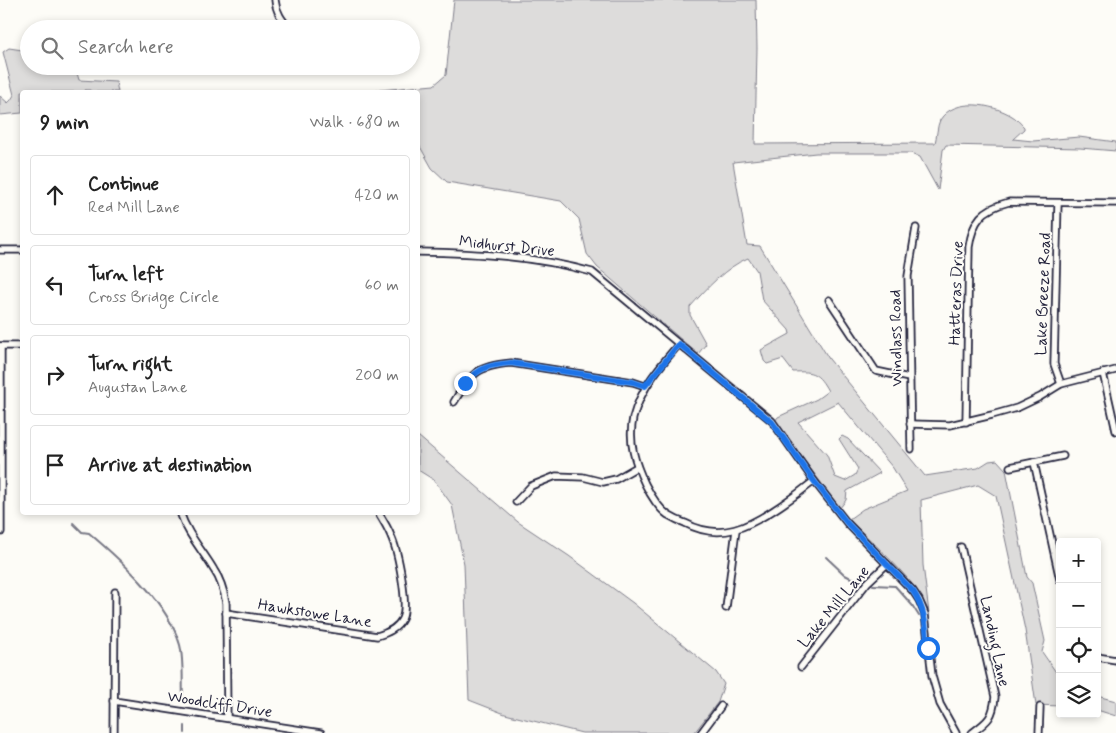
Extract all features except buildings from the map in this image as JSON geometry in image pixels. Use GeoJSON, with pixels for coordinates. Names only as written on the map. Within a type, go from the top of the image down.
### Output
{"type":"FeatureCollection","features":[{"type":"Feature","properties":{"kind":"street"},"geometry":{"type":"LineString","coordinates":[[275,0],[275,7],[282,20]]}},
{"type":"Feature","properties":{"kind":"street","name":"Hatteras Drive"},"geometry":{"type":"LineString","coordinates":[[966,422],[969,247],[972,229],[979,218],[999,204],[1008,202],[1116,203]]}},
{"type":"Feature","properties":{"kind":"street","name":"Lake Breeze Road"},"geometry":{"type":"LineString","coordinates":[[1058,203],[1054,364],[1062,384]]}},
{"type":"Feature","properties":{"kind":"street","name":"Windlass Road"},"geometry":{"type":"LineString","coordinates":[[911,449],[908,276],[916,228]]}},
{"type":"Feature","properties":{"kind":"street"},"geometry":{"type":"LineString","coordinates":[[0,250],[20,250]]}},
{"type":"Feature","properties":{"kind":"street","name":"Midhurst Drive"},"geometry":{"type":"LineString","coordinates":[[420,252],[473,253],[518,258],[592,272],[679,344]]}},
{"type":"Feature","properties":{"kind":"street"},"geometry":{"type":"LineString","coordinates":[[829,300],[876,371],[909,378]]}},
{"type":"Feature","properties":{"kind":"street"},"geometry":{"type":"LineString","coordinates":[[814,481],[759,520],[736,530],[716,532],[694,528],[666,514],[650,493],[637,467],[631,444],[633,418],[645,386],[679,344],[772,422],[847,523],[913,591],[919,600],[925,614],[932,676],[940,704],[956,733]]}},
{"type":"Feature","properties":{"kind":"street"},"geometry":{"type":"LineString","coordinates":[[1,532],[0,346],[20,346]]}},
{"type":"Feature","properties":{"kind":"street"},"geometry":{"type":"LineString","coordinates":[[454,402],[465,383],[478,370],[492,364],[502,363],[633,382],[645,386]]}},
{"type":"Feature","properties":{"kind":"street"},"geometry":{"type":"LineString","coordinates":[[910,424],[950,425],[966,422],[1017,408],[1040,398],[1062,384],[1116,370]]}},
{"type":"Feature","properties":{"kind":"street"},"geometry":{"type":"LineString","coordinates":[[1103,373],[1116,431]]}},
{"type":"Feature","properties":{"kind":"street"},"geometry":{"type":"LineString","coordinates":[[1010,467],[1063,456]]}},
{"type":"Feature","properties":{"kind":"street"},"geometry":{"type":"LineString","coordinates":[[1034,462],[1056,562]]}},
{"type":"Feature","properties":{"kind":"street"},"geometry":{"type":"LineString","coordinates":[[516,502],[532,486],[556,476],[584,477],[603,482],[616,479],[637,467]]}},
{"type":"Feature","properties":{"kind":"street"},"geometry":{"type":"LineString","coordinates":[[181,515],[193,540],[215,571],[222,586],[226,603],[227,718]]}},
{"type":"Feature","properties":{"kind":"street","name":"Hawkstowe Lane"},"geometry":{"type":"LineString","coordinates":[[226,613],[377,636],[395,628],[402,619],[405,609],[404,595],[391,536],[380,515]]}},
{"type":"Feature","properties":{"kind":"street"},"geometry":{"type":"LineString","coordinates":[[726,608],[736,530]]}},
{"type":"Feature","properties":{"kind":"street","name":"Landing Lane"},"geometry":{"type":"LineString","coordinates":[[961,547],[995,697],[994,710],[989,721],[972,733]]}},
{"type":"Feature","properties":{"kind":"street","name":"Lake Mill Lane"},"geometry":{"type":"LineString","coordinates":[[801,667],[867,583],[887,564]]}},
{"type":"Feature","properties":{"kind":"street"},"geometry":{"type":"LineString","coordinates":[[114,733],[115,592]]}},
{"type":"Feature","properties":{"kind":"street"},"geometry":{"type":"LineString","coordinates":[[1101,658],[1116,660]]}},
{"type":"Feature","properties":{"kind":"street","name":"Woodcliff Drive"},"geometry":{"type":"LineString","coordinates":[[114,701],[321,733]]}},
{"type":"Feature","properties":{"kind":"street"},"geometry":{"type":"LineString","coordinates":[[701,733],[721,706]]}},
{"type":"Feature","properties":{"kind":"street"},"geometry":{"type":"LineString","coordinates":[[1039,733],[1040,707]]}},
{"type":"Feature","properties":{"kind":"shaded area"},"geometry":{"type":"Polygon","coordinates":[[[454,0],[756,0],[755,144],[935,143],[940,120],[954,108],[964,105],[995,108],[1014,117],[1024,129],[1013,139],[1033,141],[1079,137],[1116,142],[1116,151],[1080,148],[946,145],[943,150],[938,190],[920,157],[911,153],[816,153],[733,162],[747,245],[760,246],[829,359],[925,476],[978,468],[989,461],[997,460],[1006,470],[1027,577],[1032,583],[1045,641],[1042,652],[1056,672],[1056,706],[1036,705],[1025,630],[996,496],[978,485],[921,500],[923,565],[929,613],[915,588],[905,576],[849,519],[863,509],[907,491],[893,468],[838,402],[798,422],[827,455],[835,477],[845,481],[855,475],[858,469],[839,439],[842,436],[848,439],[880,473],[847,491],[846,500],[840,508],[775,421],[778,417],[817,399],[828,391],[821,380],[814,374],[793,372],[783,359],[767,364],[764,361],[761,350],[790,334],[789,330],[762,300],[757,271],[748,258],[724,273],[690,307],[690,315],[706,344],[698,354],[597,267],[587,254],[579,219],[561,201],[447,182],[432,168],[420,147],[420,90],[380,90],[434,85],[446,75],[454,0]]]}},
{"type":"Feature","properties":{"kind":"shaded area"},"geometry":{"type":"Polygon","coordinates":[[[9,48],[20,50],[20,75],[78,75],[79,80],[116,82],[118,90],[20,90],[20,113],[0,115],[0,96],[8,103],[14,95],[3,52],[9,48]]]}},
{"type":"Feature","properties":{"kind":"shaded area"},"geometry":{"type":"Polygon","coordinates":[[[420,438],[518,522],[569,556],[633,603],[716,672],[724,684],[718,702],[694,733],[582,733],[505,714],[469,700],[464,564],[452,505],[434,480],[420,471],[420,438]]]}},
{"type":"Feature","properties":{"kind":"shaded area"},"geometry":{"type":"Polygon","coordinates":[[[1101,697],[1116,701],[1116,716],[1101,711],[1101,697]]]}},
{"type":"Feature","properties":{"kind":"waterway"},"geometry":{"type":"LineString","coordinates":[[73,523],[82,532],[89,533],[115,556],[155,598],[174,629],[180,645],[183,699]]}},
{"type":"Feature","properties":{"kind":"waterway"},"geometry":{"type":"LineString","coordinates":[[826,557],[845,575],[851,578],[865,579]]}},
{"type":"Feature","properties":{"kind":"waterway"},"geometry":{"type":"LineString","coordinates":[[873,585],[895,586],[919,616]]}},
{"type":"Feature","properties":{"kind":"waterway"},"geometry":{"type":"LineString","coordinates":[[185,726],[185,733]]}},
{"type":"Feature","properties":{"kind":"route"},"geometry":{"type":"LineString","coordinates":[[465,383],[478,370],[492,364],[511,363],[633,382],[645,386],[679,344],[772,422],[831,504],[847,523],[904,580],[919,600],[925,614],[928,648]]}}]}
